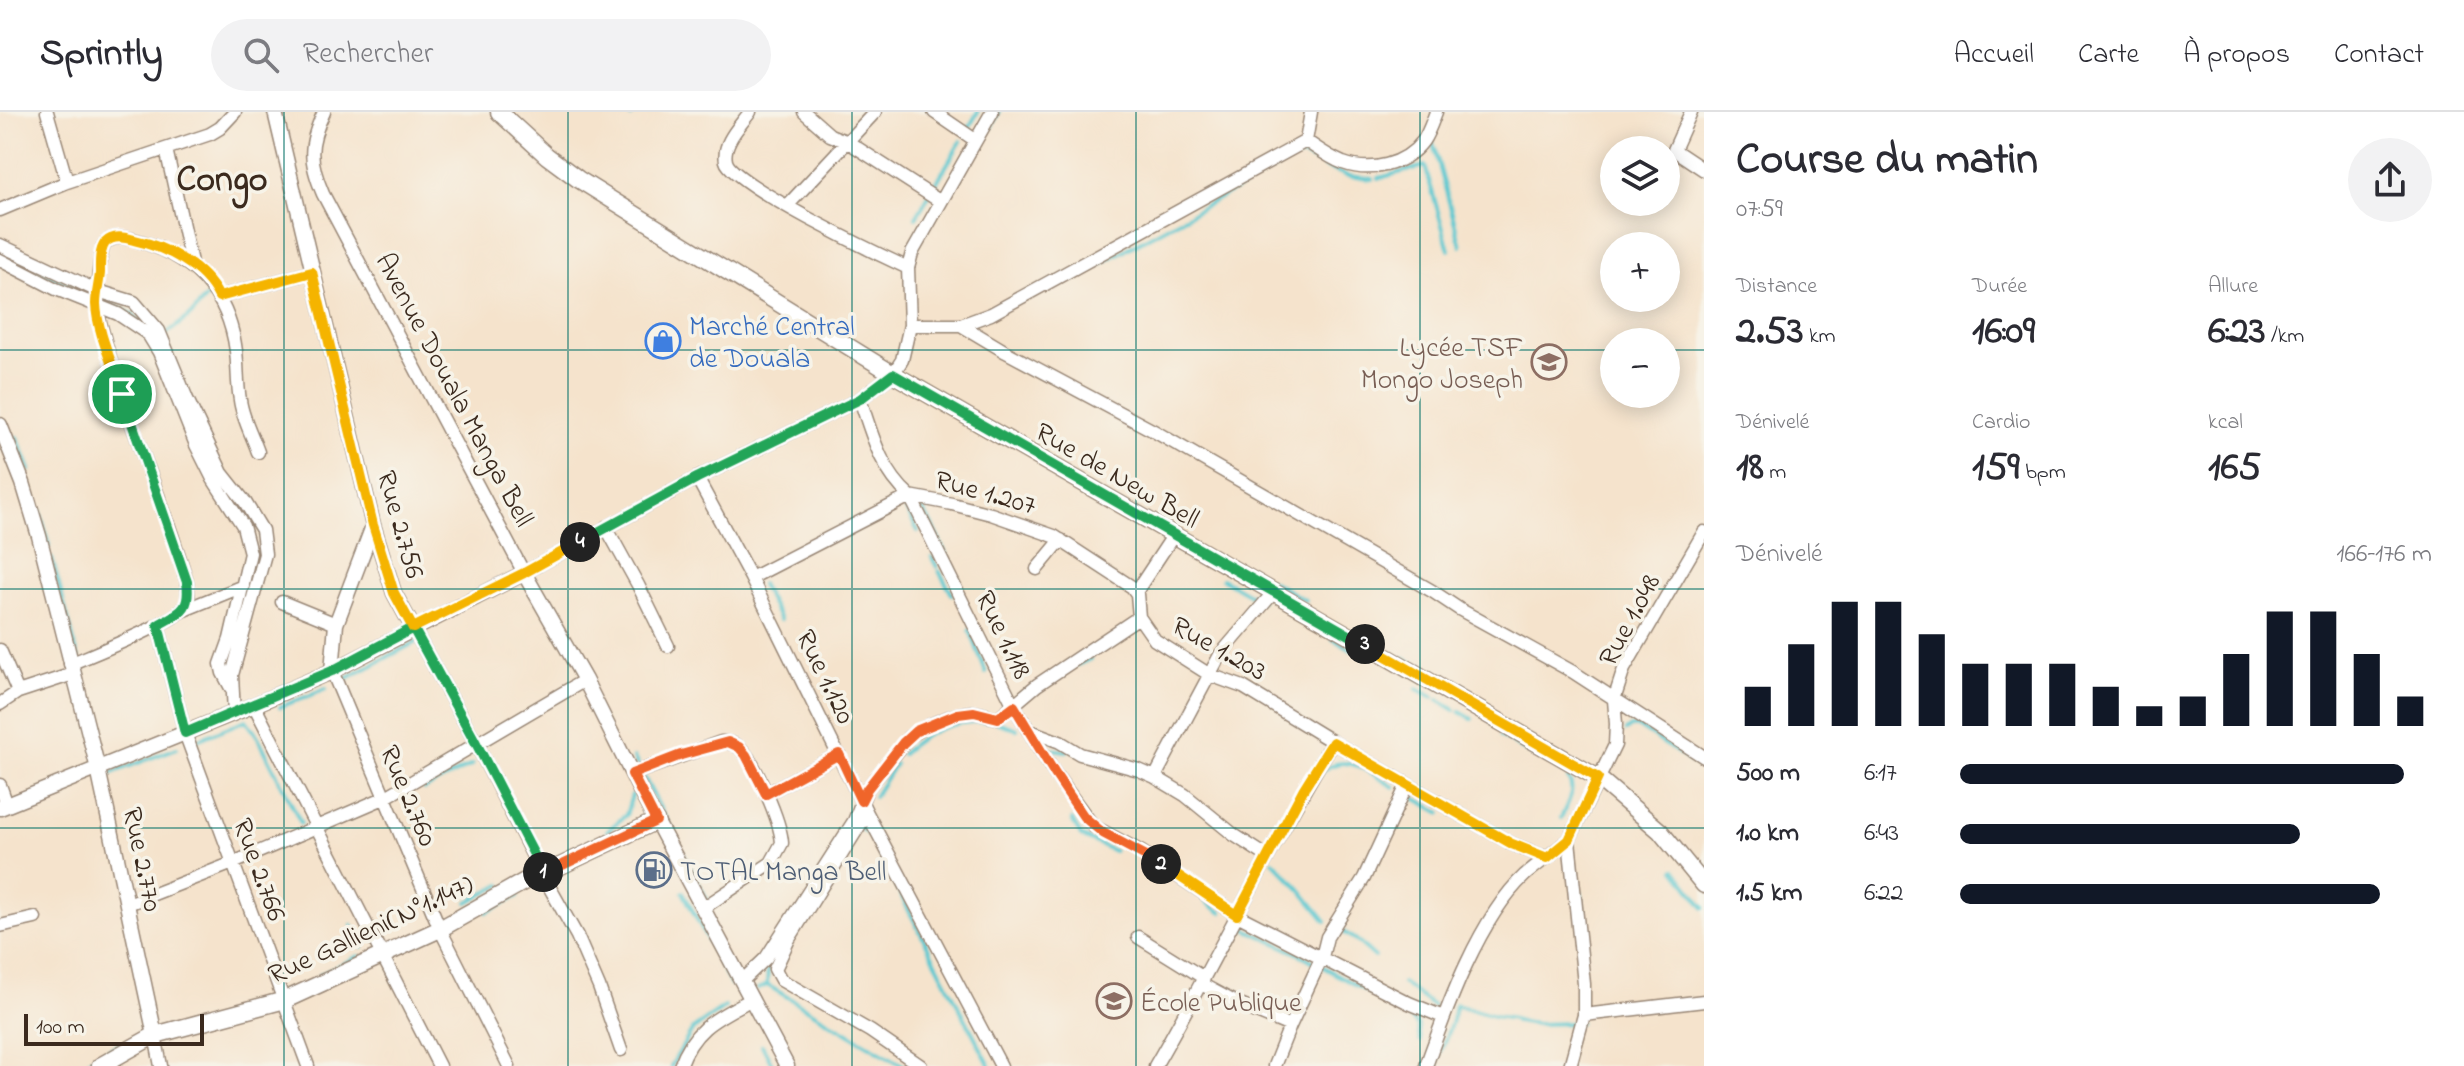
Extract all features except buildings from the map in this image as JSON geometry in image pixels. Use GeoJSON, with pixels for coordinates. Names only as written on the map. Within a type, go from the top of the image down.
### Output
{"type":"FeatureCollection","features":[{"type":"Feature","properties":{"kind":"main road","name":"Rue de New Bell"},"geometry":{"type":"LineString","coordinates":[[499,112],[519,133],[578,179],[893,374],[1598,778],[1660,831],[1704,885]]}},
{"type":"Feature","properties":{"kind":"main road","name":"Rue Gallieni(N°1.147)"},"geometry":{"type":"LineString","coordinates":[[100,1066],[155,1035],[285,1000],[440,929],[541,872],[554,869],[656,821]]}},
{"type":"Feature","properties":{"kind":"street"},"geometry":{"type":"LineString","coordinates":[[47,112],[67,182]]}},
{"type":"Feature","properties":{"kind":"street"},"geometry":{"type":"LineString","coordinates":[[0,210],[67,182],[210,134],[235,112]]}},
{"type":"Feature","properties":{"kind":"street","name":"Rue 2.756"},"geometry":{"type":"LineString","coordinates":[[275,112],[373,525],[394,593],[584,950],[621,1050]]}},
{"type":"Feature","properties":{"kind":"street","name":"Avenue Douala Manga Bell"},"geometry":{"type":"LineString","coordinates":[[324,112],[311,150],[314,173],[323,194],[524,573],[585,680],[656,821],[787,1066]]}},
{"type":"Feature","properties":{"kind":"street"},"geometry":{"type":"LineString","coordinates":[[750,112],[727,145],[726,163],[733,172],[836,234],[908,268]]}},
{"type":"Feature","properties":{"kind":"street"},"geometry":{"type":"LineString","coordinates":[[804,112],[837,140],[848,142],[941,202]]}},
{"type":"Feature","properties":{"kind":"street"},"geometry":{"type":"LineString","coordinates":[[787,206],[875,112]]}},
{"type":"Feature","properties":{"kind":"street"},"geometry":{"type":"LineString","coordinates":[[934,112],[975,140]]}},
{"type":"Feature","properties":{"kind":"street"},"geometry":{"type":"LineString","coordinates":[[0,785],[4,806],[332,671],[524,573],[697,478],[860,399],[893,374],[902,360],[910,325],[908,268],[912,253],[992,112]]}},
{"type":"Feature","properties":{"kind":"street"},"geometry":{"type":"LineString","coordinates":[[1306,141],[1311,112]]}},
{"type":"Feature","properties":{"kind":"street"},"geometry":{"type":"LineString","coordinates":[[1306,141],[1342,163],[1376,168],[1417,147],[1429,130],[1436,112]]}},
{"type":"Feature","properties":{"kind":"street"},"geometry":{"type":"LineString","coordinates":[[1691,112],[1674,150],[1704,170]]}},
{"type":"Feature","properties":{"kind":"street"},"geometry":{"type":"LineString","coordinates":[[910,325],[961,325],[991,314],[1306,141]]}},
{"type":"Feature","properties":{"kind":"street"},"geometry":{"type":"LineString","coordinates":[[166,149],[192,267]]}},
{"type":"Feature","properties":{"kind":"street"},"geometry":{"type":"LineString","coordinates":[[184,610],[188,602],[187,582],[131,424],[96,305],[104,244],[123,237],[155,245],[205,278],[219,297],[234,340],[240,403],[258,452]]}},
{"type":"Feature","properties":{"kind":"street"},"geometry":{"type":"LineString","coordinates":[[0,245],[98,291],[134,302],[159,331],[222,473],[262,530],[265,554],[232,675],[234,713]]}},
{"type":"Feature","properties":{"kind":"street"},"geometry":{"type":"LineString","coordinates":[[0,260],[56,289],[118,314],[148,334],[159,352],[196,445],[243,526],[250,553],[221,664],[231,688]]}},
{"type":"Feature","properties":{"kind":"street"},"geometry":{"type":"LineString","coordinates":[[219,297],[312,272]]}},
{"type":"Feature","properties":{"kind":"street"},"geometry":{"type":"LineString","coordinates":[[961,325],[1152,430],[1573,672],[1704,757]]}},
{"type":"Feature","properties":{"kind":"street","name":"Rue 1.118"},"geometry":{"type":"LineString","coordinates":[[860,399],[886,469],[910,496],[1014,706],[1062,785],[1093,826],[1153,859],[1237,915],[1409,1003],[1443,1017]]}},
{"type":"Feature","properties":{"kind":"street","name":"Rue 2.770"},"geometry":{"type":"LineString","coordinates":[[0,425],[23,483],[39,536],[98,769],[161,1066]]}},
{"type":"Feature","properties":{"kind":"street","name":"Rue 1.120"},"geometry":{"type":"LineString","coordinates":[[697,478],[751,578],[864,807],[1001,1066]]}},
{"type":"Feature","properties":{"kind":"street","name":"Rue 1.207"},"geometry":{"type":"LineString","coordinates":[[751,578],[910,496],[952,504],[1029,526],[1061,540],[1136,592]]}},
{"type":"Feature","properties":{"kind":"street"},"geometry":{"type":"LineString","coordinates":[[332,671],[336,624],[373,525]]}},
{"type":"Feature","properties":{"kind":"street"},"geometry":{"type":"LineString","coordinates":[[606,527],[668,646]]}},
{"type":"Feature","properties":{"kind":"street","name":"Rue 1.048"},"geometry":{"type":"LineString","coordinates":[[1569,840],[1615,745],[1614,700],[1624,669],[1697,557],[1704,532]]}},
{"type":"Feature","properties":{"kind":"street"},"geometry":{"type":"LineString","coordinates":[[1139,617],[1136,592],[1173,536]]}},
{"type":"Feature","properties":{"kind":"street"},"geometry":{"type":"LineString","coordinates":[[1037,569],[1061,540]]}},
{"type":"Feature","properties":{"kind":"street"},"geometry":{"type":"LineString","coordinates":[[0,704],[18,692],[71,669],[184,610],[243,586]]}},
{"type":"Feature","properties":{"kind":"street"},"geometry":{"type":"LineString","coordinates":[[1155,777],[1225,647],[1273,593]]}},
{"type":"Feature","properties":{"kind":"street"},"geometry":{"type":"LineString","coordinates":[[282,602],[336,624]]}},
{"type":"Feature","properties":{"kind":"street","name":"Rue 1.203"},"geometry":{"type":"LineString","coordinates":[[1014,706],[1037,685],[1139,617],[1155,640],[1210,675],[1243,687],[1407,785],[1512,844],[1547,858]]}},
{"type":"Feature","properties":{"kind":"street","name":"Rue 2.766"},"geometry":{"type":"LineString","coordinates":[[158,625],[185,733],[308,1066]]}},
{"type":"Feature","properties":{"kind":"street"},"geometry":{"type":"LineString","coordinates":[[0,650],[18,692]]}},
{"type":"Feature","properties":{"kind":"street","name":"Rue 2.760"},"geometry":{"type":"LineString","coordinates":[[332,671],[440,929],[509,1066]]}},
{"type":"Feature","properties":{"kind":"street"},"geometry":{"type":"LineString","coordinates":[[128,904],[386,797],[585,680]]}},
{"type":"Feature","properties":{"kind":"street"},"geometry":{"type":"LineString","coordinates":[[254,705],[439,1066]]}},
{"type":"Feature","properties":{"kind":"street"},"geometry":{"type":"LineString","coordinates":[[921,1066],[870,1031],[789,985],[777,975],[775,969],[864,807],[867,789],[903,743],[916,731],[958,714],[974,712],[998,718],[1014,706]]}},
{"type":"Feature","properties":{"kind":"street"},"geometry":{"type":"LineString","coordinates":[[1028,730],[1060,742],[1080,754],[1155,777],[1185,795],[1234,835],[1268,857]]}},
{"type":"Feature","properties":{"kind":"street"},"geometry":{"type":"LineString","coordinates":[[632,774],[681,755],[728,742],[746,755],[766,794],[783,839],[780,850],[771,863],[703,908]]}},
{"type":"Feature","properties":{"kind":"street"},"geometry":{"type":"LineString","coordinates":[[1155,1066],[1303,790],[1333,742]]}},
{"type":"Feature","properties":{"kind":"street"},"geometry":{"type":"LineString","coordinates":[[766,794],[839,754]]}},
{"type":"Feature","properties":{"kind":"street"},"geometry":{"type":"LineString","coordinates":[[1274,1066],[1322,957],[1327,937],[1364,878],[1407,785]]}},
{"type":"Feature","properties":{"kind":"street"},"geometry":{"type":"LineString","coordinates":[[742,981],[766,958],[864,807]]}},
{"type":"Feature","properties":{"kind":"street"},"geometry":{"type":"LineString","coordinates":[[1426,1066],[1443,1017],[1467,965],[1506,898],[1524,876],[1569,840]]}},
{"type":"Feature","properties":{"kind":"street"},"geometry":{"type":"LineString","coordinates":[[1569,840],[1583,966],[1584,1015],[1570,1066]]}},
{"type":"Feature","properties":{"kind":"street"},"geometry":{"type":"LineString","coordinates":[[0,926],[35,918]]}},
{"type":"Feature","properties":{"kind":"street"},"geometry":{"type":"LineString","coordinates":[[1138,937],[1259,1014],[1290,1026]]}},
{"type":"Feature","properties":{"kind":"street"},"geometry":{"type":"LineString","coordinates":[[680,1066],[685,1051],[698,1032],[708,1023],[752,999]]}},
{"type":"Feature","properties":{"kind":"street"},"geometry":{"type":"LineString","coordinates":[[1584,1015],[1704,1001]]}},
{"type":"Feature","properties":{"kind":"waterway"},"geometry":{"type":"LineString","coordinates":[[631,117],[635,112]]}},
{"type":"Feature","properties":{"kind":"waterway"},"geometry":{"type":"LineString","coordinates":[[968,129],[978,112]]}},
{"type":"Feature","properties":{"kind":"waterway"},"geometry":{"type":"LineString","coordinates":[[991,127],[999,112]]}},
{"type":"Feature","properties":{"kind":"waterway"},"geometry":{"type":"LineString","coordinates":[[1431,136],[1461,246]]}},
{"type":"Feature","properties":{"kind":"waterway"},"geometry":{"type":"LineString","coordinates":[[916,217],[961,141]]}},
{"type":"Feature","properties":{"kind":"waterway"},"geometry":{"type":"LineString","coordinates":[[1083,273],[1295,157],[1303,156],[1316,162]]}},
{"type":"Feature","properties":{"kind":"waterway"},"geometry":{"type":"LineString","coordinates":[[1379,178],[1425,166],[1449,250]]}},
{"type":"Feature","properties":{"kind":"waterway"},"geometry":{"type":"LineString","coordinates":[[1324,167],[1348,176],[1373,179]]}},
{"type":"Feature","properties":{"kind":"waterway"},"geometry":{"type":"LineString","coordinates":[[0,253],[132,314],[141,323]]}},
{"type":"Feature","properties":{"kind":"waterway"},"geometry":{"type":"LineString","coordinates":[[165,335],[191,315],[210,293]]}},
{"type":"Feature","properties":{"kind":"waterway"},"geometry":{"type":"LineString","coordinates":[[17,437],[30,470]]}},
{"type":"Feature","properties":{"kind":"waterway"},"geometry":{"type":"LineString","coordinates":[[876,463],[881,477],[898,495],[918,531]]}},
{"type":"Feature","properties":{"kind":"waterway"},"geometry":{"type":"LineString","coordinates":[[920,504],[934,529]]}},
{"type":"Feature","properties":{"kind":"waterway"},"geometry":{"type":"LineString","coordinates":[[40,511],[49,546]]}},
{"type":"Feature","properties":{"kind":"waterway"},"geometry":{"type":"LineString","coordinates":[[934,530],[958,579]]}},
{"type":"Feature","properties":{"kind":"waterway"},"geometry":{"type":"LineString","coordinates":[[932,558],[937,567]]}},
{"type":"Feature","properties":{"kind":"waterway"},"geometry":{"type":"LineString","coordinates":[[52,559],[78,657]]}},
{"type":"Feature","properties":{"kind":"waterway"},"geometry":{"type":"LineString","coordinates":[[939,571],[952,594]]}},
{"type":"Feature","properties":{"kind":"waterway"},"geometry":{"type":"LineString","coordinates":[[1222,579],[1261,601]]}},
{"type":"Feature","properties":{"kind":"waterway"},"geometry":{"type":"LineString","coordinates":[[1269,580],[1305,600]]}},
{"type":"Feature","properties":{"kind":"waterway"},"geometry":{"type":"LineString","coordinates":[[761,584],[780,620]]}},
{"type":"Feature","properties":{"kind":"waterway"},"geometry":{"type":"LineString","coordinates":[[970,630],[986,673]]}},
{"type":"Feature","properties":{"kind":"waterway"},"geometry":{"type":"LineString","coordinates":[[1333,639],[1352,650]]}},
{"type":"Feature","properties":{"kind":"waterway"},"geometry":{"type":"LineString","coordinates":[[344,680],[416,642]]}},
{"type":"Feature","properties":{"kind":"waterway"},"geometry":{"type":"LineString","coordinates":[[1404,658],[1426,670]]}},
{"type":"Feature","properties":{"kind":"waterway"},"geometry":{"type":"LineString","coordinates":[[1077,665],[1090,659]]}},
{"type":"Feature","properties":{"kind":"waterway"},"geometry":{"type":"LineString","coordinates":[[280,707],[326,689]]}},
{"type":"Feature","properties":{"kind":"waterway"},"geometry":{"type":"LineString","coordinates":[[1417,689],[1433,697]]}},
{"type":"Feature","properties":{"kind":"waterway"},"geometry":{"type":"LineString","coordinates":[[1438,700],[1455,710]]}},
{"type":"Feature","properties":{"kind":"waterway"},"geometry":{"type":"LineString","coordinates":[[1460,712],[1472,719]]}},
{"type":"Feature","properties":{"kind":"waterway"},"geometry":{"type":"LineString","coordinates":[[197,740],[246,720],[258,737],[301,823]]}},
{"type":"Feature","properties":{"kind":"waterway"},"geometry":{"type":"LineString","coordinates":[[902,754],[921,738],[941,728],[988,721]]}},
{"type":"Feature","properties":{"kind":"waterway"},"geometry":{"type":"LineString","coordinates":[[996,722],[1017,729]]}},
{"type":"Feature","properties":{"kind":"waterway"},"geometry":{"type":"LineString","coordinates":[[1626,731],[1639,727],[1704,770]]}},
{"type":"Feature","properties":{"kind":"waterway"},"geometry":{"type":"LineString","coordinates":[[1501,736],[1534,756]]}},
{"type":"Feature","properties":{"kind":"waterway"},"geometry":{"type":"LineString","coordinates":[[1042,743],[1050,749],[1067,751]]}},
{"type":"Feature","properties":{"kind":"waterway"},"geometry":{"type":"LineString","coordinates":[[107,775],[177,748]]}},
{"type":"Feature","properties":{"kind":"waterway"},"geometry":{"type":"LineString","coordinates":[[634,758],[708,901]]}},
{"type":"Feature","properties":{"kind":"waterway"},"geometry":{"type":"LineString","coordinates":[[1319,775],[1328,767],[1347,763],[1366,770],[1394,787]]}},
{"type":"Feature","properties":{"kind":"waterway"},"geometry":{"type":"LineString","coordinates":[[874,797],[895,764]]}},
{"type":"Feature","properties":{"kind":"waterway"},"geometry":{"type":"LineString","coordinates":[[424,789],[472,765]]}},
{"type":"Feature","properties":{"kind":"waterway"},"geometry":{"type":"LineString","coordinates":[[1561,818],[1571,793],[1568,779]]}},
{"type":"Feature","properties":{"kind":"waterway"},"geometry":{"type":"LineString","coordinates":[[1406,793],[1441,813]]}},
{"type":"Feature","properties":{"kind":"waterway"},"geometry":{"type":"LineString","coordinates":[[607,831],[626,815],[632,795]]}},
{"type":"Feature","properties":{"kind":"waterway"},"geometry":{"type":"LineString","coordinates":[[1072,820],[1081,836],[1114,851]]}},
{"type":"Feature","properties":{"kind":"waterway"},"geometry":{"type":"LineString","coordinates":[[860,828],[869,834],[990,1066]]}},
{"type":"Feature","properties":{"kind":"waterway"},"geometry":{"type":"LineString","coordinates":[[1273,861],[1326,921]]}},
{"type":"Feature","properties":{"kind":"waterway"},"geometry":{"type":"LineString","coordinates":[[1675,869],[1704,908]]}},
{"type":"Feature","properties":{"kind":"waterway"},"geometry":{"type":"LineString","coordinates":[[468,902],[501,885]]}},
{"type":"Feature","properties":{"kind":"waterway"},"geometry":{"type":"LineString","coordinates":[[683,892],[731,985]]}},
{"type":"Feature","properties":{"kind":"waterway"},"geometry":{"type":"LineString","coordinates":[[1581,893],[1584,921]]}},
{"type":"Feature","properties":{"kind":"waterway"},"geometry":{"type":"LineString","coordinates":[[487,912],[518,896]]}},
{"type":"Feature","properties":{"kind":"waterway"},"geometry":{"type":"LineString","coordinates":[[1205,901],[1222,913]]}},
{"type":"Feature","properties":{"kind":"waterway"},"geometry":{"type":"LineString","coordinates":[[352,925],[362,947]]}},
{"type":"Feature","properties":{"kind":"waterway"},"geometry":{"type":"LineString","coordinates":[[1242,927],[1307,958],[1404,1012],[1418,1026],[1420,1041]]}},
{"type":"Feature","properties":{"kind":"waterway"},"geometry":{"type":"LineString","coordinates":[[1584,928],[1586,946]]}},
{"type":"Feature","properties":{"kind":"waterway"},"geometry":{"type":"LineString","coordinates":[[1340,930],[1375,957]]}},
{"type":"Feature","properties":{"kind":"waterway"},"geometry":{"type":"LineString","coordinates":[[320,975],[359,956]]}},
{"type":"Feature","properties":{"kind":"waterway"},"geometry":{"type":"LineString","coordinates":[[767,985],[771,959]]}},
{"type":"Feature","properties":{"kind":"waterway"},"geometry":{"type":"LineString","coordinates":[[1402,983],[1433,1006]]}},
{"type":"Feature","properties":{"kind":"waterway"},"geometry":{"type":"LineString","coordinates":[[767,985],[904,1066]]}},
{"type":"Feature","properties":{"kind":"waterway"},"geometry":{"type":"LineString","coordinates":[[758,989],[767,985]]}},
{"type":"Feature","properties":{"kind":"waterway"},"geometry":{"type":"LineString","coordinates":[[1435,1066],[1456,1004]]}},
{"type":"Feature","properties":{"kind":"waterway"},"geometry":{"type":"LineString","coordinates":[[1456,1005],[1515,1021],[1580,1023]]}},
{"type":"Feature","properties":{"kind":"waterway"},"geometry":{"type":"LineString","coordinates":[[671,1066],[693,1029],[725,1007]]}},
{"type":"Feature","properties":{"kind":"waterway"},"geometry":{"type":"LineString","coordinates":[[90,1060],[121,1043]]}},
{"type":"Feature","properties":{"kind":"waterway"},"geometry":{"type":"LineString","coordinates":[[762,1045],[773,1066]]}},
{"type":"Feature","properties":{"kind":"place","name":"Marché Central de Douala"},"geometry":{"type":"Point","coordinates":[663,341]}},
{"type":"Feature","properties":{"kind":"place","name":"Lycée TSF Mongo Joseph"},"geometry":{"type":"Point","coordinates":[1549,362]}},
{"type":"Feature","properties":{"kind":"place","name":"TOTAL Manga Bell"},"geometry":{"type":"Point","coordinates":[654,870]}},
{"type":"Feature","properties":{"kind":"place","name":"École Publique"},"geometry":{"type":"Point","coordinates":[1114,1001]}},
{"type":"Feature","properties":{"kind":"district","name":"Congo"},"geometry":{"type":"Point","coordinates":[222,177]}},
{"type":"Feature","properties":{"kind":"route"},"geometry":{"type":"LineString","coordinates":[[122,394],[96,305],[101,256],[104,244],[111,239],[123,237],[155,245],[192,267],[219,297],[312,272],[373,525],[394,593],[413,628],[524,573],[697,478],[860,399],[893,374],[1598,778],[1569,840],[1547,858],[1512,844],[1333,742],[1303,790],[1237,915],[1140,851],[1093,826],[1055,774],[1014,706],[998,718],[974,712],[958,714],[916,731],[903,743],[861,801],[839,754],[766,794],[746,755],[734,744],[721,742],[681,755],[632,774],[656,821],[554,869],[541,872],[413,628],[332,671],[185,733],[158,625],[184,610],[189,593],[187,582],[122,394]]}}]}
